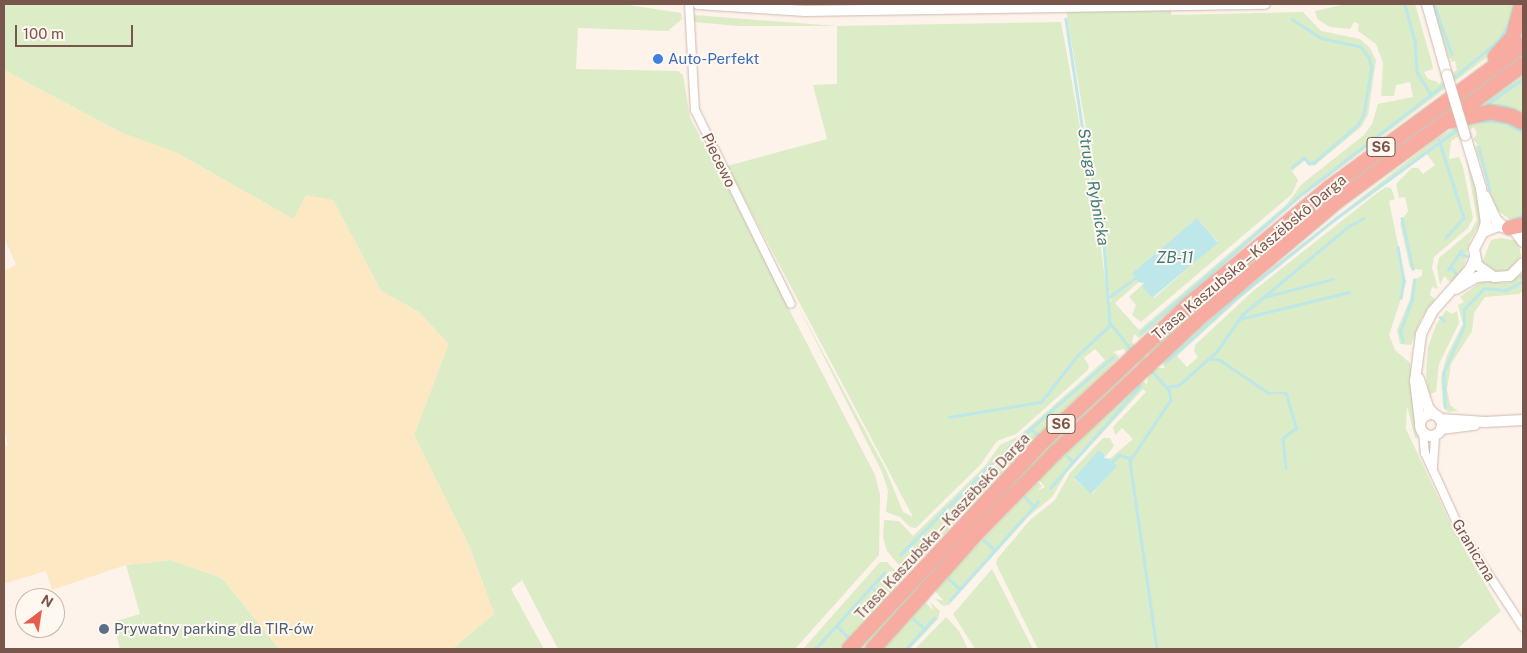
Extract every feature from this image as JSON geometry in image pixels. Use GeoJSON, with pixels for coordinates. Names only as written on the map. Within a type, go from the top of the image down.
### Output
{"type":"FeatureCollection","features":[{"type":"Feature","properties":{"kind":"highway"},"geometry":{"type":"LineString","coordinates":[[1474,79],[1513,37],[1522,4]]}},
{"type":"Feature","properties":{"kind":"highway","name":"Trasa Kaszubska – Kaszëbskô Darga"},"geometry":{"type":"LineString","coordinates":[[849,649],[965,522],[1127,360],[1290,218],[1474,79],[1523,45]]}},
{"type":"Feature","properties":{"kind":"highway","name":"Trasa Kaszubska – Kaszëbskô Darga"},"geometry":{"type":"LineString","coordinates":[[873,649],[977,533],[1138,373],[1301,231],[1440,124],[1523,65]]}},
{"type":"Feature","properties":{"kind":"highway"},"geometry":{"type":"LineString","coordinates":[[1440,124],[1490,112],[1511,116],[1523,122]]}},
{"type":"Feature","properties":{"kind":"highway"},"geometry":{"type":"LineString","coordinates":[[1506,227],[1523,225]]}},
{"type":"Feature","properties":{"kind":"main road"},"geometry":{"type":"LineString","coordinates":[[698,4],[815,11],[1265,4]]}},
{"type":"Feature","properties":{"kind":"main road"},"geometry":{"type":"LineString","coordinates":[[1426,5],[1481,188],[1496,220],[1523,242]]}},
{"type":"Feature","properties":{"kind":"main road","name":"Graniczna"},"geometry":{"type":"LineString","coordinates":[[1422,427],[1416,395],[1416,368],[1423,329],[1448,294],[1470,270],[1474,258],[1475,244],[1483,232],[1486,222],[1481,188]]}},
{"type":"Feature","properties":{"kind":"main road"},"geometry":{"type":"LineString","coordinates":[[1483,232],[1506,227]]}},
{"type":"Feature","properties":{"kind":"main road"},"geometry":{"type":"LineString","coordinates":[[1474,258],[1481,270],[1489,276]]}},
{"type":"Feature","properties":{"kind":"main road","name":"Graniczna"},"geometry":{"type":"LineString","coordinates":[[1448,294],[1477,277],[1510,276],[1523,263]]}},
{"type":"Feature","properties":{"kind":"main road","name":"Graniczna"},"geometry":{"type":"LineString","coordinates":[[1416,368],[1426,401],[1438,424]]}},
{"type":"Feature","properties":{"kind":"main road"},"geometry":{"type":"LineString","coordinates":[[1438,424],[1424,416],[1422,427],[1438,424],[1523,420]]}},
{"type":"Feature","properties":{"kind":"street","name":"Piecewo"},"geometry":{"type":"LineString","coordinates":[[689,4],[691,81],[695,110],[791,304]]}},
{"type":"Feature","properties":{"kind":"street","name":"Graniczna"},"geometry":{"type":"LineString","coordinates":[[1433,468],[1438,424]]}},
{"type":"Feature","properties":{"kind":"street","name":"Graniczna"},"geometry":{"type":"LineString","coordinates":[[1422,427],[1424,448],[1462,534],[1523,627]]}},
{"type":"Feature","properties":{"kind":"green space"},"geometry":{"type":"Polygon","coordinates":[[[4,4],[622,4],[681,13],[682,19],[668,31],[578,28],[576,69],[678,71],[683,75],[690,118],[791,304],[788,307],[875,475],[880,494],[879,555],[795,649],[558,649],[522,580],[511,589],[544,649],[452,649],[494,614],[470,548],[414,435],[448,344],[419,312],[381,291],[333,200],[293,219],[179,154],[122,133],[4,70],[4,4]]]}},
{"type":"Feature","properties":{"kind":"green space"},"geometry":{"type":"Polygon","coordinates":[[[1065,4],[1172,4],[1171,15],[1303,12],[1321,31],[1360,39],[1370,48],[1376,60],[1368,115],[1361,127],[1314,166],[1304,161],[1292,171],[1298,180],[1292,194],[1141,322],[1132,315],[1136,305],[1129,297],[1144,283],[1142,286],[1154,298],[1218,242],[1197,218],[1132,273],[1138,281],[1141,280],[1115,303],[1139,330],[1286,205],[1302,184],[1364,135],[1372,124],[1378,104],[1413,97],[1410,82],[1396,85],[1394,96],[1381,96],[1383,63],[1376,44],[1358,31],[1359,24],[1354,22],[1350,29],[1330,27],[1317,19],[1315,11],[1346,4],[1415,4],[1433,69],[1424,72],[1428,79],[1438,82],[1437,85],[1457,70],[1455,61],[1450,62],[1452,59],[1449,59],[1432,4],[1517,4],[1507,35],[1490,55],[1300,198],[1142,336],[1139,338],[1134,334],[1132,342],[1154,368],[1165,368],[1162,363],[1164,360],[1232,299],[1437,138],[1461,124],[1482,118],[1503,120],[1523,130],[1523,217],[1512,221],[1496,209],[1475,147],[1478,145],[1473,139],[1477,134],[1474,127],[1451,141],[1449,159],[1459,157],[1463,167],[1473,218],[1468,228],[1434,257],[1432,268],[1438,289],[1432,287],[1430,295],[1435,299],[1421,319],[1411,345],[1400,344],[1397,330],[1410,299],[1413,280],[1422,276],[1422,270],[1410,268],[1400,223],[1408,211],[1405,197],[1399,198],[1396,184],[1412,168],[1418,168],[1423,174],[1435,165],[1426,153],[1369,194],[1251,288],[1177,356],[1187,367],[1198,357],[1194,351],[1195,345],[1252,292],[1377,193],[1386,187],[1391,188],[1395,199],[1389,201],[1406,283],[1389,335],[1395,350],[1410,363],[1418,438],[1415,438],[1407,406],[1406,429],[1457,537],[1501,611],[1457,649],[1038,649],[996,564],[997,559],[1030,520],[1055,500],[1070,473],[1103,438],[1110,438],[1114,446],[1104,458],[1105,455],[1099,450],[1074,479],[1092,494],[1116,466],[1110,459],[1107,461],[1133,439],[1122,428],[1115,435],[1113,427],[1146,392],[1143,389],[1068,470],[1052,497],[1029,516],[949,605],[943,606],[934,598],[944,601],[935,591],[960,563],[1038,482],[1042,486],[1038,490],[1045,487],[1039,480],[1111,409],[1142,381],[1147,384],[1149,373],[1123,349],[1113,352],[1119,356],[1118,359],[1006,468],[1002,465],[1007,460],[999,463],[1005,470],[900,581],[909,570],[900,563],[903,570],[887,551],[883,537],[884,520],[899,521],[913,536],[984,467],[1000,445],[1019,436],[1105,360],[1095,349],[1084,358],[1089,366],[1088,370],[1016,434],[997,441],[981,464],[916,528],[910,527],[900,517],[886,512],[888,491],[882,472],[796,302],[886,470],[903,512],[913,517],[727,166],[827,139],[813,85],[837,84],[837,26],[1061,22],[1099,232],[1108,302],[1111,302],[1102,241],[1104,240],[1103,230],[1065,4]]]}},
{"type":"Feature","properties":{"kind":"green space"},"geometry":{"type":"Polygon","coordinates":[[[694,15],[837,26],[738,26],[693,22],[694,15]]]}},
{"type":"Feature","properties":{"kind":"green space"},"geometry":{"type":"Polygon","coordinates":[[[1523,52],[1523,58],[1416,134],[1312,214],[1150,354],[1147,350],[1333,192],[1523,52]]]}},
{"type":"Feature","properties":{"kind":"green space"},"geometry":{"type":"Polygon","coordinates":[[[1523,75],[1523,116],[1475,108],[1523,75]]]}},
{"type":"Feature","properties":{"kind":"green space"},"geometry":{"type":"Polygon","coordinates":[[[1466,157],[1477,196],[1481,222],[1470,240],[1463,270],[1451,283],[1444,276],[1440,285],[1437,267],[1439,258],[1471,231],[1477,220],[1466,157]]]}},
{"type":"Feature","properties":{"kind":"green space"},"geometry":{"type":"Polygon","coordinates":[[[1501,238],[1518,241],[1521,256],[1509,271],[1495,273],[1482,263],[1491,240],[1501,238]]]}},
{"type":"Feature","properties":{"kind":"green space"},"geometry":{"type":"Polygon","coordinates":[[[1523,273],[1523,291],[1519,294],[1485,297],[1474,313],[1472,331],[1451,364],[1447,389],[1450,405],[1458,411],[1448,412],[1443,405],[1441,378],[1447,355],[1463,324],[1458,305],[1464,302],[1460,297],[1482,281],[1507,283],[1523,273]]]}},
{"type":"Feature","properties":{"kind":"green space"},"geometry":{"type":"Polygon","coordinates":[[[1446,310],[1452,314],[1457,311],[1459,323],[1439,364],[1436,392],[1429,394],[1426,375],[1428,347],[1436,325],[1446,310]]]}},
{"type":"Feature","properties":{"kind":"green space"},"geometry":{"type":"Polygon","coordinates":[[[1131,365],[1134,368],[1073,426],[928,578],[866,649],[857,649],[1040,453],[1131,365]]]}},
{"type":"Feature","properties":{"kind":"green space"},"geometry":{"type":"Polygon","coordinates":[[[171,560],[222,578],[279,649],[120,649],[113,622],[140,614],[126,565],[171,560]]]}},
{"type":"Feature","properties":{"kind":"green space"},"geometry":{"type":"Polygon","coordinates":[[[880,562],[887,562],[900,576],[893,571],[887,573],[900,583],[873,614],[839,649],[803,649],[880,562]]]}},
{"type":"Feature","properties":{"kind":"green space"},"geometry":{"type":"Polygon","coordinates":[[[992,569],[1033,649],[975,649],[953,614],[992,569]]]}},
{"type":"Feature","properties":{"kind":"green space"},"geometry":{"type":"Polygon","coordinates":[[[934,592],[926,603],[934,611],[930,602],[940,611],[938,619],[910,649],[883,649],[934,592]]]}},
{"type":"Feature","properties":{"kind":"green space"},"geometry":{"type":"Polygon","coordinates":[[[946,617],[959,631],[968,649],[915,649],[946,617]]]}},
{"type":"Feature","properties":{"kind":"sand"},"geometry":{"type":"Polygon","coordinates":[[[4,70],[122,133],[173,151],[293,219],[306,195],[333,200],[381,291],[419,312],[449,344],[414,435],[470,548],[494,614],[452,649],[279,649],[222,578],[171,560],[126,565],[58,588],[51,588],[46,571],[4,584],[4,447],[8,445],[4,429],[4,271],[16,265],[4,237],[4,70]]]}},
{"type":"Feature","properties":{"kind":"water","name":"ZB-11"},"geometry":{"type":"Polygon","coordinates":[[[1197,218],[1218,243],[1152,298],[1142,286],[1144,283],[1138,282],[1132,273],[1197,218]]]}},
{"type":"Feature","properties":{"kind":"water"},"geometry":{"type":"Polygon","coordinates":[[[1099,450],[1105,455],[1104,458],[1110,459],[1117,466],[1091,494],[1074,478],[1099,450]]]}},
{"type":"Feature","properties":{"kind":"waterway"},"geometry":{"type":"LineString","coordinates":[[1405,4],[1415,41],[1417,72],[1431,94]]}},
{"type":"Feature","properties":{"kind":"waterway"},"geometry":{"type":"LineString","coordinates":[[1434,4],[1452,54]]}},
{"type":"Feature","properties":{"kind":"waterway"},"geometry":{"type":"LineString","coordinates":[[1451,80],[1499,40],[1509,23],[1514,4]]}},
{"type":"Feature","properties":{"kind":"waterway","name":"Struga Rybnicka"},"geometry":{"type":"LineString","coordinates":[[1066,19],[1083,131],[1103,230],[1110,323],[1130,348]]}},
{"type":"Feature","properties":{"kind":"waterway"},"geometry":{"type":"LineString","coordinates":[[1292,19],[1321,38],[1360,46],[1369,57],[1372,67],[1364,114],[1358,125],[1314,163],[1309,164],[1304,158],[1293,167]]}},
{"type":"Feature","properties":{"kind":"waterway"},"geometry":{"type":"LineString","coordinates":[[1487,104],[1523,79]]}},
{"type":"Feature","properties":{"kind":"waterway"},"geometry":{"type":"LineString","coordinates":[[1140,333],[1303,193],[1446,83]]}},
{"type":"Feature","properties":{"kind":"waterway"},"geometry":{"type":"LineString","coordinates":[[1487,104],[1505,106],[1523,114]]}},
{"type":"Feature","properties":{"kind":"waterway"},"geometry":{"type":"LineString","coordinates":[[1481,121],[1505,122],[1523,132]]}},
{"type":"Feature","properties":{"kind":"waterway"},"geometry":{"type":"LineString","coordinates":[[1166,362],[1233,301],[1335,219],[1459,128]]}},
{"type":"Feature","properties":{"kind":"waterway"},"geometry":{"type":"LineString","coordinates":[[1439,140],[1464,218],[1446,238]]}},
{"type":"Feature","properties":{"kind":"waterway"},"geometry":{"type":"LineString","coordinates":[[1479,147],[1490,190]]}},
{"type":"Feature","properties":{"kind":"waterway"},"geometry":{"type":"LineString","coordinates":[[1513,220],[1523,215]]}},
{"type":"Feature","properties":{"kind":"waterway"},"geometry":{"type":"LineString","coordinates":[[1167,387],[1179,385],[1217,351],[1242,315],[1349,226],[1364,218]]}},
{"type":"Feature","properties":{"kind":"waterway"},"geometry":{"type":"LineString","coordinates":[[1402,218],[1413,269]]}},
{"type":"Feature","properties":{"kind":"waterway"},"geometry":{"type":"LineString","coordinates":[[1398,247],[1404,280],[1401,298]]}},
{"type":"Feature","properties":{"kind":"waterway"},"geometry":{"type":"LineString","coordinates":[[1448,270],[1461,251]]}},
{"type":"Feature","properties":{"kind":"waterway"},"geometry":{"type":"LineString","coordinates":[[1460,254],[1467,256]]}},
{"type":"Feature","properties":{"kind":"waterway"},"geometry":{"type":"LineString","coordinates":[[1451,267],[1456,273]]}},
{"type":"Feature","properties":{"kind":"waterway"},"geometry":{"type":"LineString","coordinates":[[1109,297],[1135,278]]}},
{"type":"Feature","properties":{"kind":"waterway"},"geometry":{"type":"LineString","coordinates":[[1264,297],[1333,279]]}},
{"type":"Feature","properties":{"kind":"waterway"},"geometry":{"type":"LineString","coordinates":[[1403,342],[1400,332],[1412,299],[1414,280]]}},
{"type":"Feature","properties":{"kind":"waterway"},"geometry":{"type":"LineString","coordinates":[[1445,408],[1443,373],[1464,326],[1464,309],[1484,288],[1506,290],[1523,281]]}},
{"type":"Feature","properties":{"kind":"waterway"},"geometry":{"type":"LineString","coordinates":[[1239,319],[1349,292]]}},
{"type":"Feature","properties":{"kind":"waterway"},"geometry":{"type":"LineString","coordinates":[[1440,317],[1445,321]]}},
{"type":"Feature","properties":{"kind":"waterway"},"geometry":{"type":"LineString","coordinates":[[949,417],[1041,402],[1077,356],[1110,325]]}},
{"type":"Feature","properties":{"kind":"waterway"},"geometry":{"type":"LineString","coordinates":[[1007,449],[1113,357]]}},
{"type":"Feature","properties":{"kind":"waterway"},"geometry":{"type":"LineString","coordinates":[[1209,358],[1220,360],[1269,393],[1286,393],[1297,428],[1283,438],[1286,468]]}},
{"type":"Feature","properties":{"kind":"waterway","name":"Struga Rybnicka"},"geometry":{"type":"LineString","coordinates":[[1151,370],[1169,390],[1171,400],[1130,461],[1157,649]]}},
{"type":"Feature","properties":{"kind":"waterway"},"geometry":{"type":"LineString","coordinates":[[1050,488],[1140,386]]}},
{"type":"Feature","properties":{"kind":"waterway"},"geometry":{"type":"LineString","coordinates":[[1031,429],[1037,434]]}},
{"type":"Feature","properties":{"kind":"waterway"},"geometry":{"type":"LineString","coordinates":[[1113,461],[1119,455],[1130,458]]}},
{"type":"Feature","properties":{"kind":"waterway"},"geometry":{"type":"LineString","coordinates":[[1067,456],[1072,461]]}},
{"type":"Feature","properties":{"kind":"waterway"},"geometry":{"type":"LineString","coordinates":[[900,555],[994,461]]}},
{"type":"Feature","properties":{"kind":"waterway"},"geometry":{"type":"LineString","coordinates":[[986,468],[995,476]]}},
{"type":"Feature","properties":{"kind":"waterway"},"geometry":{"type":"LineString","coordinates":[[1025,497],[1034,506]]}},
{"type":"Feature","properties":{"kind":"waterway"},"geometry":{"type":"LineString","coordinates":[[950,600],[1038,502]]}},
{"type":"Feature","properties":{"kind":"waterway"},"geometry":{"type":"LineString","coordinates":[[944,509],[955,519]]}},
{"type":"Feature","properties":{"kind":"waterway"},"geometry":{"type":"LineString","coordinates":[[984,540],[995,550]]}},
{"type":"Feature","properties":{"kind":"waterway"},"geometry":{"type":"LineString","coordinates":[[907,548],[919,558]]}},
{"type":"Feature","properties":{"kind":"waterway"},"geometry":{"type":"LineString","coordinates":[[815,649],[884,573]]}},
{"type":"Feature","properties":{"kind":"waterway"},"geometry":{"type":"LineString","coordinates":[[949,579],[960,589]]}},
{"type":"Feature","properties":{"kind":"waterway"},"geometry":{"type":"LineString","coordinates":[[872,587],[883,598]]}},
{"type":"Feature","properties":{"kind":"waterway"},"geometry":{"type":"LineString","coordinates":[[906,649],[934,618]]}},
{"type":"Feature","properties":{"kind":"waterway"},"geometry":{"type":"LineString","coordinates":[[914,619],[925,629]]}},
{"type":"Feature","properties":{"kind":"waterway"},"geometry":{"type":"LineString","coordinates":[[837,626],[848,637]]}},
{"type":"Feature","properties":{"kind":"place","name":"Auto-Perfekt"},"geometry":{"type":"Point","coordinates":[658,59]}},
{"type":"Feature","properties":{"kind":"place","name":"Prywatny parking dla TIR-ów"},"geometry":{"type":"Point","coordinates":[104,629]}}]}
